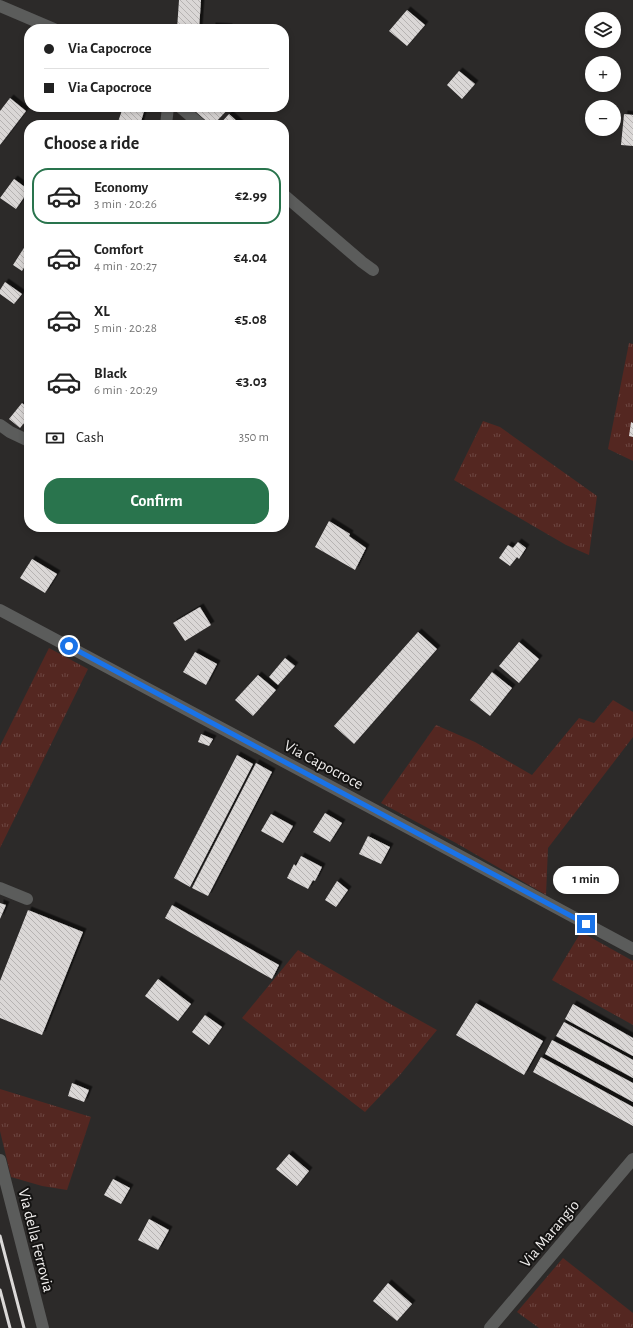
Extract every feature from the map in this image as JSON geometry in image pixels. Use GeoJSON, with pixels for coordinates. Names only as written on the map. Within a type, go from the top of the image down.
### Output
{"type":"FeatureCollection","features":[{"type":"Feature","properties":{"kind":"street"},"geometry":{"type":"LineString","coordinates":[[0,6],[42,24]]}},
{"type":"Feature","properties":{"kind":"street"},"geometry":{"type":"LineString","coordinates":[[186,112],[195,120]]}},
{"type":"Feature","properties":{"kind":"street"},"geometry":{"type":"LineString","coordinates":[[289,199],[374,270]]}},
{"type":"Feature","properties":{"kind":"street"},"geometry":{"type":"LineString","coordinates":[[0,424],[10,432],[24,439]]}},
{"type":"Feature","properties":{"kind":"street","name":"Via Capocroce"},"geometry":{"type":"LineString","coordinates":[[0,610],[633,949]]}},
{"type":"Feature","properties":{"kind":"street"},"geometry":{"type":"LineString","coordinates":[[0,888],[27,899]]}},
{"type":"Feature","properties":{"kind":"street","name":"Via Marangio"},"geometry":{"type":"LineString","coordinates":[[490,1328],[633,1159]]}},
{"type":"Feature","properties":{"kind":"street","name":"Via della Ferrovia"},"geometry":{"type":"LineString","coordinates":[[0,1160],[43,1328]]}},
{"type":"Feature","properties":{"kind":"green space"},"geometry":{"type":"Polygon","coordinates":[[[629,343],[633,344],[633,461],[608,449],[629,343]]]}},
{"type":"Feature","properties":{"kind":"green space"},"geometry":{"type":"Polygon","coordinates":[[[483,421],[500,427],[597,496],[589,555],[566,545],[454,480],[483,421]]]}},
{"type":"Feature","properties":{"kind":"green space"},"geometry":{"type":"Polygon","coordinates":[[[49,648],[88,669],[0,848],[0,746],[49,648]]]}},
{"type":"Feature","properties":{"kind":"green space"},"geometry":{"type":"Polygon","coordinates":[[[613,700],[633,712],[633,737],[548,848],[546,895],[456,843],[381,803],[436,725],[475,742],[532,775],[579,718],[594,723],[613,700]]]}},
{"type":"Feature","properties":{"kind":"green space"},"geometry":{"type":"Polygon","coordinates":[[[581,932],[633,961],[633,1025],[552,980],[581,932]]]}},
{"type":"Feature","properties":{"kind":"green space"},"geometry":{"type":"Polygon","coordinates":[[[298,950],[437,1030],[399,1076],[365,1112],[242,1018],[298,950]]]}},
{"type":"Feature","properties":{"kind":"green space"},"geometry":{"type":"Polygon","coordinates":[[[0,1089],[91,1117],[67,1190],[42,1186],[11,1177],[0,1131],[0,1089]]]}},
{"type":"Feature","properties":{"kind":"green space"},"geometry":{"type":"Polygon","coordinates":[[[563,1258],[633,1313],[633,1328],[539,1328],[517,1312],[563,1258]]]}},
{"type":"Feature","properties":{"kind":"building"},"geometry":{"type":"Polygon","coordinates":[[[179,0],[201,0],[199,24],[177,24],[179,0]]]}},
{"type":"Feature","properties":{"kind":"building"},"geometry":{"type":"Polygon","coordinates":[[[407,10],[425,25],[407,46],[389,31],[407,10]]]}},
{"type":"Feature","properties":{"kind":"building"},"geometry":{"type":"Polygon","coordinates":[[[459,71],[475,84],[462,99],[447,85],[459,71]]]}},
{"type":"Feature","properties":{"kind":"building"},"geometry":{"type":"Polygon","coordinates":[[[10,98],[25,112],[0,145],[0,111],[10,98]]]}},
{"type":"Feature","properties":{"kind":"building"},"geometry":{"type":"Polygon","coordinates":[[[121,112],[144,112],[141,120],[119,120],[121,112]]]}},
{"type":"Feature","properties":{"kind":"building"},"geometry":{"type":"Polygon","coordinates":[[[196,112],[225,112],[218,120],[205,120],[196,112]]]}},
{"type":"Feature","properties":{"kind":"building"},"geometry":{"type":"Polygon","coordinates":[[[229,114],[236,120],[224,120],[229,114]]]}},
{"type":"Feature","properties":{"kind":"building"},"geometry":{"type":"Polygon","coordinates":[[[624,114],[633,115],[633,146],[621,145],[624,114]]]}},
{"type":"Feature","properties":{"kind":"building"},"geometry":{"type":"Polygon","coordinates":[[[14,179],[24,186],[24,197],[16,209],[0,198],[14,179]]]}},
{"type":"Feature","properties":{"kind":"building"},"geometry":{"type":"Polygon","coordinates":[[[24,248],[24,268],[22,271],[13,265],[24,248]]]}},
{"type":"Feature","properties":{"kind":"building"},"geometry":{"type":"Polygon","coordinates":[[[5,282],[22,294],[14,304],[0,294],[0,290],[5,282]]]}},
{"type":"Feature","properties":{"kind":"building"},"geometry":{"type":"Polygon","coordinates":[[[22,403],[24,405],[24,423],[20,428],[9,419],[22,403]]]}},
{"type":"Feature","properties":{"kind":"building"},"geometry":{"type":"Polygon","coordinates":[[[631,422],[633,423],[633,437],[629,436],[631,422]]]}},
{"type":"Feature","properties":{"kind":"building"},"geometry":{"type":"Polygon","coordinates":[[[329,521],[350,534],[349,536],[366,548],[355,570],[315,547],[329,521]]]}},
{"type":"Feature","properties":{"kind":"building"},"geometry":{"type":"Polygon","coordinates":[[[518,542],[526,548],[519,559],[517,557],[510,566],[499,558],[508,545],[513,548],[518,542]]]}},
{"type":"Feature","properties":{"kind":"building"},"geometry":{"type":"Polygon","coordinates":[[[32,559],[57,574],[45,593],[20,578],[32,559]]]}},
{"type":"Feature","properties":{"kind":"building"},"geometry":{"type":"Polygon","coordinates":[[[200,607],[211,625],[185,641],[173,623],[200,607]]]}},
{"type":"Feature","properties":{"kind":"building"},"geometry":{"type":"Polygon","coordinates":[[[418,632],[437,649],[354,744],[334,726],[418,632]]]}},
{"type":"Feature","properties":{"kind":"building"},"geometry":{"type":"Polygon","coordinates":[[[519,642],[539,659],[519,683],[499,666],[519,642]]]}},
{"type":"Feature","properties":{"kind":"building"},"geometry":{"type":"Polygon","coordinates":[[[195,652],[217,664],[206,685],[183,672],[195,652]]]}},
{"type":"Feature","properties":{"kind":"building"},"geometry":{"type":"Polygon","coordinates":[[[285,658],[295,666],[278,685],[269,677],[285,658]]]}},
{"type":"Feature","properties":{"kind":"building"},"geometry":{"type":"Polygon","coordinates":[[[492,672],[512,688],[490,716],[470,700],[492,672]]]}},
{"type":"Feature","properties":{"kind":"building"},"geometry":{"type":"Polygon","coordinates":[[[258,675],[276,690],[253,716],[235,700],[258,675]]]}},
{"type":"Feature","properties":{"kind":"building"},"geometry":{"type":"Polygon","coordinates":[[[201,734],[213,739],[209,746],[198,742],[201,734]]]}},
{"type":"Feature","properties":{"kind":"building"},"geometry":{"type":"Polygon","coordinates":[[[237,755],[253,764],[190,887],[174,878],[237,755]]]}},
{"type":"Feature","properties":{"kind":"building"},"geometry":{"type":"Polygon","coordinates":[[[256,763],[272,772],[208,896],[192,888],[256,763]]]}},
{"type":"Feature","properties":{"kind":"building"},"geometry":{"type":"Polygon","coordinates":[[[325,813],[342,823],[330,842],[313,832],[325,813]]]}},
{"type":"Feature","properties":{"kind":"building"},"geometry":{"type":"Polygon","coordinates":[[[271,814],[293,826],[283,843],[261,831],[271,814]]]}},
{"type":"Feature","properties":{"kind":"building"},"geometry":{"type":"Polygon","coordinates":[[[368,836],[390,847],[381,864],[359,854],[368,836]]]}},
{"type":"Feature","properties":{"kind":"building"},"geometry":{"type":"Polygon","coordinates":[[[301,856],[322,867],[315,881],[313,880],[308,889],[287,878],[294,864],[296,866],[301,856]]]}},
{"type":"Feature","properties":{"kind":"building"},"geometry":{"type":"Polygon","coordinates":[[[337,881],[348,890],[336,907],[325,900],[337,881]]]}},
{"type":"Feature","properties":{"kind":"building"},"geometry":{"type":"Polygon","coordinates":[[[0,903],[6,905],[0,919],[0,903]]]}},
{"type":"Feature","properties":{"kind":"building"},"geometry":{"type":"Polygon","coordinates":[[[172,905],[279,965],[272,979],[165,918],[172,905]]]}},
{"type":"Feature","properties":{"kind":"building"},"geometry":{"type":"Polygon","coordinates":[[[28,910],[83,932],[42,1035],[0,1018],[0,981],[28,910]]]}},
{"type":"Feature","properties":{"kind":"building"},"geometry":{"type":"Polygon","coordinates":[[[158,979],[191,1004],[178,1021],[145,996],[158,979]]]}},
{"type":"Feature","properties":{"kind":"building"},"geometry":{"type":"Polygon","coordinates":[[[476,1003],[543,1041],[524,1075],[456,1035],[476,1003]]]}},
{"type":"Feature","properties":{"kind":"building"},"geometry":{"type":"Polygon","coordinates":[[[573,1004],[633,1038],[633,1056],[565,1019],[573,1004]]]}},
{"type":"Feature","properties":{"kind":"building"},"geometry":{"type":"Polygon","coordinates":[[[205,1015],[222,1027],[209,1045],[192,1032],[205,1015]]]}},
{"type":"Feature","properties":{"kind":"building"},"geometry":{"type":"Polygon","coordinates":[[[564,1022],[633,1060],[633,1078],[556,1036],[564,1022]]]}},
{"type":"Feature","properties":{"kind":"building"},"geometry":{"type":"Polygon","coordinates":[[[552,1040],[633,1083],[633,1102],[545,1054],[552,1040]]]}},
{"type":"Feature","properties":{"kind":"building"},"geometry":{"type":"Polygon","coordinates":[[[541,1057],[633,1107],[633,1126],[533,1072],[541,1057]]]}},
{"type":"Feature","properties":{"kind":"building"},"geometry":{"type":"Polygon","coordinates":[[[72,1083],[89,1090],[84,1102],[68,1096],[72,1083]]]}},
{"type":"Feature","properties":{"kind":"building"},"geometry":{"type":"Polygon","coordinates":[[[289,1154],[309,1171],[297,1186],[276,1169],[289,1154]]]}},
{"type":"Feature","properties":{"kind":"building"},"geometry":{"type":"Polygon","coordinates":[[[113,1179],[130,1188],[121,1204],[104,1195],[113,1179]]]}},
{"type":"Feature","properties":{"kind":"building"},"geometry":{"type":"Polygon","coordinates":[[[149,1219],[169,1230],[158,1250],[138,1240],[149,1219]]]}},
{"type":"Feature","properties":{"kind":"building"},"geometry":{"type":"Polygon","coordinates":[[[388,1283],[412,1304],[397,1321],[373,1301],[388,1283]]]}},
{"type":"Feature","properties":{"kind":"railway"},"geometry":{"type":"LineString","coordinates":[[0,1236],[24,1328]]}},
{"type":"Feature","properties":{"kind":"railway"},"geometry":{"type":"LineString","coordinates":[[0,1290],[10,1328]]}},
{"type":"Feature","properties":{"kind":"route"},"geometry":{"type":"LineString","coordinates":[[69,646],[586,924]]}}]}
